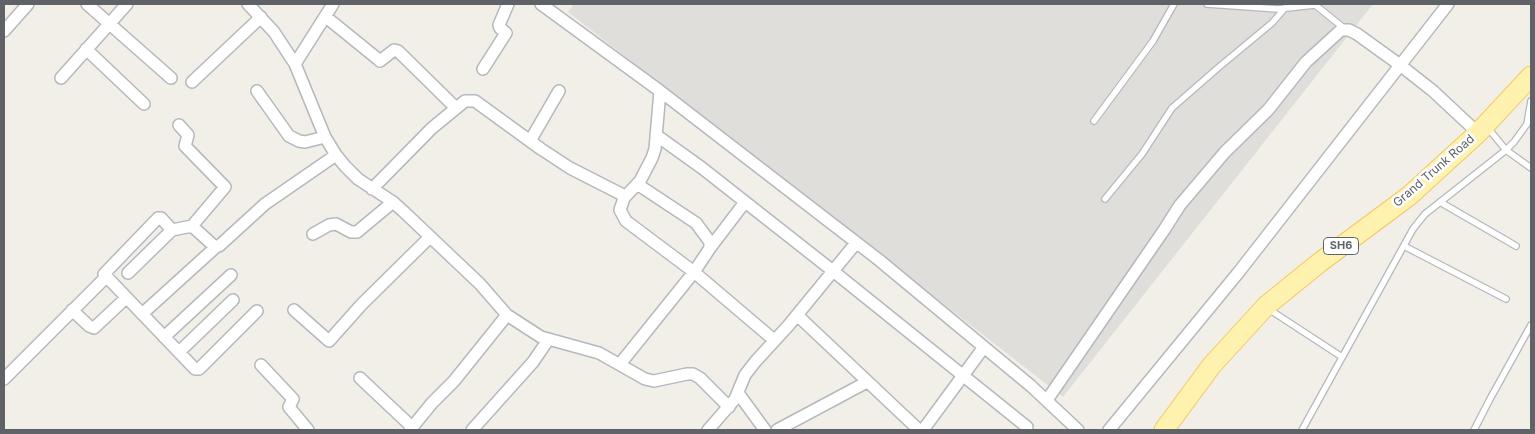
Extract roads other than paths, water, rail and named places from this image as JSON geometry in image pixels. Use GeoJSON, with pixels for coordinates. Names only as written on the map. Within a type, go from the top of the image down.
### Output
{"type":"FeatureCollection","features":[{"type":"Feature","properties":{"kind":"main road","name":"Grand Trunk Road"},"geometry":{"type":"LineString","coordinates":[[1164,430],[1212,365],[1266,306],[1319,263],[1409,196],[1481,129],[1531,76]]}},
{"type":"Feature","properties":{"kind":"street"},"geometry":{"type":"LineString","coordinates":[[4,31],[28,4]]}},
{"type":"Feature","properties":{"kind":"street"},"geometry":{"type":"LineString","coordinates":[[87,4],[171,78]]}},
{"type":"Feature","properties":{"kind":"street"},"geometry":{"type":"LineString","coordinates":[[61,78],[127,4]]}},
{"type":"Feature","properties":{"kind":"street"},"geometry":{"type":"LineString","coordinates":[[248,4],[274,32],[295,64],[325,137],[336,155],[358,179],[393,202],[480,284],[507,315],[548,340],[592,351],[620,364],[645,379],[654,381],[693,374],[700,378],[729,407]]}},
{"type":"Feature","properties":{"kind":"street"},"geometry":{"type":"LineString","coordinates":[[295,64],[332,4]]}},
{"type":"Feature","properties":{"kind":"street"},"geometry":{"type":"LineString","coordinates":[[483,69],[506,33],[499,27],[508,4]]}},
{"type":"Feature","properties":{"kind":"street"},"geometry":{"type":"LineString","coordinates":[[541,4],[660,91],[856,243],[1047,400],[1078,430]]}},
{"type":"Feature","properties":{"kind":"street"},"geometry":{"type":"LineString","coordinates":[[553,13],[560,4]]}},
{"type":"Feature","properties":{"kind":"street"},"geometry":{"type":"LineString","coordinates":[[1109,430],[1238,273],[1448,4]]}},
{"type":"Feature","properties":{"kind":"street"},"geometry":{"type":"LineString","coordinates":[[326,16],[380,61],[394,50],[398,51],[456,108]]}},
{"type":"Feature","properties":{"kind":"street"},"geometry":{"type":"LineString","coordinates":[[192,82],[261,17]]}},
{"type":"Feature","properties":{"kind":"street"},"geometry":{"type":"LineString","coordinates":[[1047,400],[1190,192],[1225,152],[1268,110],[1306,62],[1335,34],[1345,29],[1357,34],[1400,65],[1481,129]]}},
{"type":"Feature","properties":{"kind":"street"},"geometry":{"type":"LineString","coordinates":[[86,50],[144,104]]}},
{"type":"Feature","properties":{"kind":"street"},"geometry":{"type":"LineString","coordinates":[[257,90],[290,136],[305,142],[325,137]]}},
{"type":"Feature","properties":{"kind":"street"},"geometry":{"type":"LineString","coordinates":[[530,141],[558,91]]}},
{"type":"Feature","properties":{"kind":"street"},"geometry":{"type":"LineString","coordinates":[[660,91],[652,158],[647,171],[624,198],[620,210],[626,221],[694,272],[774,340]]}},
{"type":"Feature","properties":{"kind":"street"},"geometry":{"type":"LineString","coordinates":[[372,189],[432,128],[465,100],[475,101],[570,168],[616,191],[624,198]]}},
{"type":"Feature","properties":{"kind":"street"},"geometry":{"type":"LineString","coordinates":[[128,273],[172,230],[192,226],[225,188],[185,146],[188,135],[179,125]]}},
{"type":"Feature","properties":{"kind":"street"},"geometry":{"type":"LineString","coordinates":[[656,136],[833,271],[1027,427]]}},
{"type":"Feature","properties":{"kind":"street"},"geometry":{"type":"LineString","coordinates":[[142,314],[265,204],[336,155]]}},
{"type":"Feature","properties":{"kind":"street"},"geometry":{"type":"LineString","coordinates":[[637,184],[696,223],[710,242],[710,248]]}},
{"type":"Feature","properties":{"kind":"street"},"geometry":{"type":"LineString","coordinates":[[313,234],[329,225],[336,224],[351,232],[357,232],[393,202]]}},
{"type":"Feature","properties":{"kind":"street"},"geometry":{"type":"LineString","coordinates":[[620,364],[694,272],[745,202]]}},
{"type":"Feature","properties":{"kind":"street"},"geometry":{"type":"LineString","coordinates":[[172,230],[161,218],[158,218],[104,274],[195,369],[199,369],[257,311]]}},
{"type":"Feature","properties":{"kind":"street"},"geometry":{"type":"LineString","coordinates":[[192,226],[217,246]]}},
{"type":"Feature","properties":{"kind":"street"},"geometry":{"type":"LineString","coordinates":[[294,310],[329,341],[362,304],[430,237]]}},
{"type":"Feature","properties":{"kind":"street"},"geometry":{"type":"LineString","coordinates":[[708,430],[729,407],[738,393],[745,375],[856,243]]}},
{"type":"Feature","properties":{"kind":"street"},"geometry":{"type":"LineString","coordinates":[[164,337],[231,274]]}},
{"type":"Feature","properties":{"kind":"street"},"geometry":{"type":"LineString","coordinates":[[4,379],[106,277]]}},
{"type":"Feature","properties":{"kind":"street"},"geometry":{"type":"LineString","coordinates":[[72,310],[89,326],[94,328],[126,298]]}},
{"type":"Feature","properties":{"kind":"street"},"geometry":{"type":"LineString","coordinates":[[179,352],[233,300]]}},
{"type":"Feature","properties":{"kind":"street"},"geometry":{"type":"LineString","coordinates":[[360,378],[411,429],[432,403],[454,381],[507,315]]}},
{"type":"Feature","properties":{"kind":"street"},"geometry":{"type":"LineString","coordinates":[[796,315],[919,430]]}},
{"type":"Feature","properties":{"kind":"street"},"geometry":{"type":"LineString","coordinates":[[472,430],[533,362],[548,340]]}},
{"type":"Feature","properties":{"kind":"street"},"geometry":{"type":"LineString","coordinates":[[923,430],[984,347]]}},
{"type":"Feature","properties":{"kind":"street"},"geometry":{"type":"LineString","coordinates":[[261,365],[293,399],[289,407],[308,430]]}},
{"type":"Feature","properties":{"kind":"street"},"geometry":{"type":"LineString","coordinates":[[777,430],[867,382]]}},
{"type":"Feature","properties":{"kind":"street"},"geometry":{"type":"LineString","coordinates":[[738,393],[764,430]]}},
{"type":"Feature","properties":{"kind":"lane"},"geometry":{"type":"LineString","coordinates":[[1094,121],[1153,41],[1174,4]]}},
{"type":"Feature","properties":{"kind":"lane"},"geometry":{"type":"LineString","coordinates":[[1207,4],[1285,8],[1315,4],[1345,29]]}},
{"type":"Feature","properties":{"kind":"lane"},"geometry":{"type":"LineString","coordinates":[[1105,199],[1142,154],[1172,108],[1219,66],[1272,23],[1285,8]]}},
{"type":"Feature","properties":{"kind":"lane"},"geometry":{"type":"LineString","coordinates":[[1302,430],[1419,221],[1506,150],[1521,134],[1527,124],[1531,101]]}},
{"type":"Feature","properties":{"kind":"lane"},"geometry":{"type":"LineString","coordinates":[[1481,129],[1531,168]]}},
{"type":"Feature","properties":{"kind":"lane"},"geometry":{"type":"LineString","coordinates":[[1440,202],[1516,246]]}},
{"type":"Feature","properties":{"kind":"lane"},"geometry":{"type":"LineString","coordinates":[[1404,246],[1506,299]]}},
{"type":"Feature","properties":{"kind":"lane"},"geometry":{"type":"LineString","coordinates":[[1266,306],[1342,357]]}},
{"type":"Feature","properties":{"kind":"lane"},"geometry":{"type":"LineString","coordinates":[[1474,430],[1531,326]]}}]}
